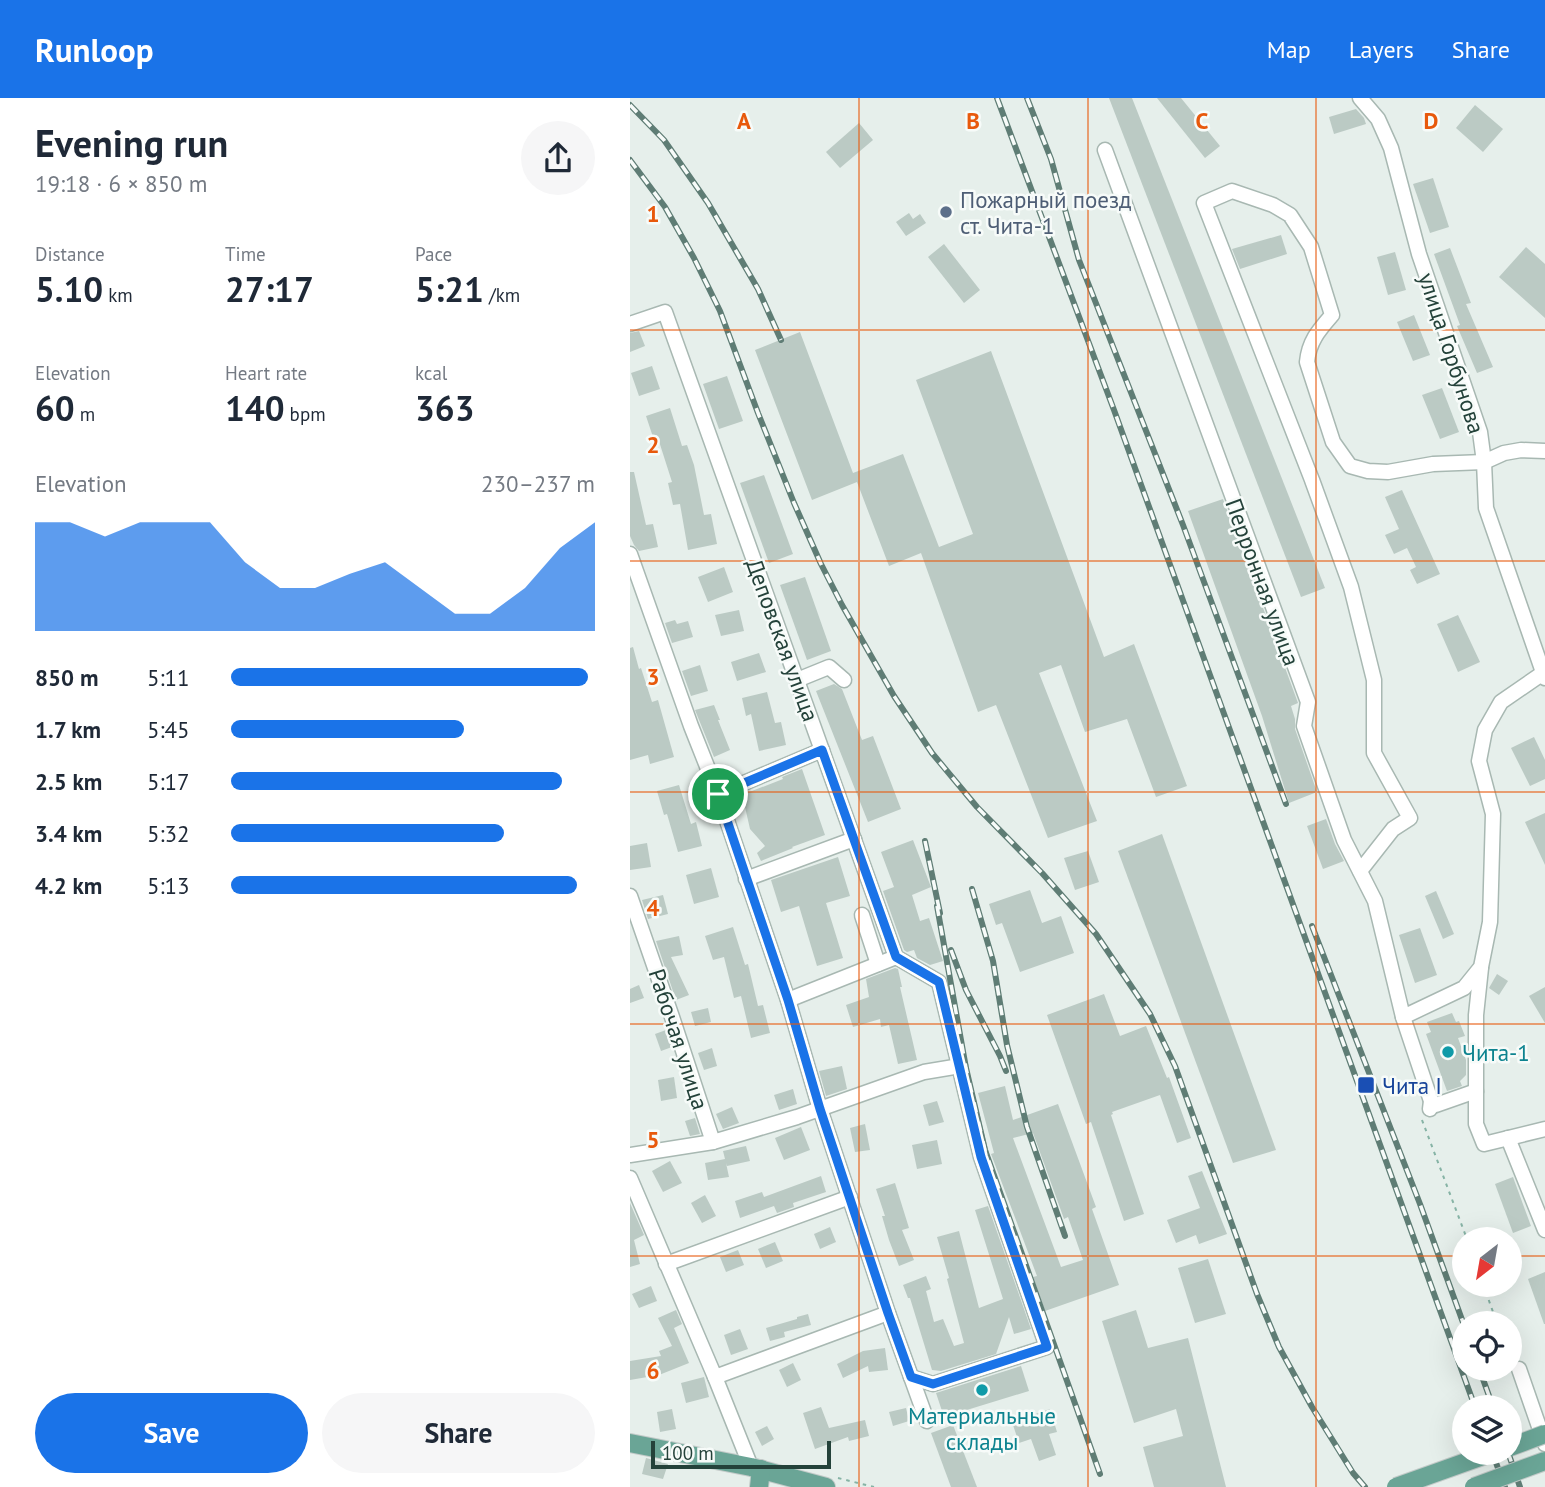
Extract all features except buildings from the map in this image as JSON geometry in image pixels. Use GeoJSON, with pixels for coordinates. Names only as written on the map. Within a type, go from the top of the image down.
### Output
{"type":"FeatureCollection","features":[{"type":"Feature","properties":{"kind":"main road"},"geometry":{"type":"LineString","coordinates":[[1522,1443],[1545,1434]]}},
{"type":"Feature","properties":{"kind":"main road"},"geometry":{"type":"LineString","coordinates":[[630,1443],[757,1474],[826,1487]]}},
{"type":"Feature","properties":{"kind":"main road"},"geometry":{"type":"LineString","coordinates":[[1474,1487],[1545,1461]]}},
{"type":"Feature","properties":{"kind":"main road"},"geometry":{"type":"LineString","coordinates":[[1396,1487],[1458,1465]]}},
{"type":"Feature","properties":{"kind":"street","name":"улица Горбунова"},"geometry":{"type":"LineString","coordinates":[[1360,98],[1378,119],[1391,148],[1419,254],[1480,432],[1486,508],[1544,675]]}},
{"type":"Feature","properties":{"kind":"street","name":"Перронная улица"},"geometry":{"type":"LineString","coordinates":[[1105,149],[1308,702],[1304,726],[1344,840],[1375,901],[1403,1017],[1430,1105]]}},
{"type":"Feature","properties":{"kind":"street"},"geometry":{"type":"LineString","coordinates":[[1360,872],[1393,829],[1410,818],[1374,754],[1374,680],[1351,587],[1204,203],[1232,191],[1273,205],[1290,215],[1311,247],[1332,315],[1308,349],[1307,362],[1333,442],[1350,466],[1368,471],[1388,472],[1433,464],[1484,462],[1504,453],[1521,450],[1545,451]]}},
{"type":"Feature","properties":{"kind":"street","name":"Деповская улица"},"geometry":{"type":"LineString","coordinates":[[630,324],[665,312],[896,957]]}},
{"type":"Feature","properties":{"kind":"street"},"geometry":{"type":"LineString","coordinates":[[630,554],[718,794],[788,1000],[820,1109],[888,1313],[927,1420]]}},
{"type":"Feature","properties":{"kind":"street"},"geometry":{"type":"LineString","coordinates":[[797,680],[829,667],[844,680]]}},
{"type":"Feature","properties":{"kind":"street"},"geometry":{"type":"LineString","coordinates":[[1544,675],[1501,702],[1485,730],[1479,761],[1493,814],[1490,922],[1481,967],[1476,1015],[1476,1124],[1484,1144],[1545,1129]]}},
{"type":"Feature","properties":{"kind":"street"},"geometry":{"type":"LineString","coordinates":[[718,794],[822,750]]}},
{"type":"Feature","properties":{"kind":"street"},"geometry":{"type":"LineString","coordinates":[[746,879],[854,839]]}},
{"type":"Feature","properties":{"kind":"street","name":"Рабочая улица"},"geometry":{"type":"LineString","coordinates":[[630,896],[713,1142]]}},
{"type":"Feature","properties":{"kind":"street"},"geometry":{"type":"LineString","coordinates":[[862,915],[878,964]]}},
{"type":"Feature","properties":{"kind":"street"},"geometry":{"type":"LineString","coordinates":[[788,1000],[896,957],[939,982],[981,1157],[1047,1347],[933,1384],[911,1377]]}},
{"type":"Feature","properties":{"kind":"street"},"geometry":{"type":"LineString","coordinates":[[1403,1017],[1464,988],[1481,967]]}},
{"type":"Feature","properties":{"kind":"street"},"geometry":{"type":"LineString","coordinates":[[630,1155],[713,1142],[820,1109],[924,1072],[960,1066]]}},
{"type":"Feature","properties":{"kind":"street"},"geometry":{"type":"LineString","coordinates":[[1430,1105],[1476,1091]]}},
{"type":"Feature","properties":{"kind":"street"},"geometry":{"type":"LineString","coordinates":[[1508,1138],[1545,1230]]}},
{"type":"Feature","properties":{"kind":"street"},"geometry":{"type":"LineString","coordinates":[[630,1178],[757,1474]]}},
{"type":"Feature","properties":{"kind":"street"},"geometry":{"type":"LineString","coordinates":[[666,1264],[850,1197]]}},
{"type":"Feature","properties":{"kind":"street"},"geometry":{"type":"LineString","coordinates":[[715,1377],[888,1313]]}},
{"type":"Feature","properties":{"kind":"street"},"geometry":{"type":"LineString","coordinates":[[1522,1378],[1545,1444]]}},
{"type":"Feature","properties":{"kind":"path"},"geometry":{"type":"LineString","coordinates":[[1430,1105],[1419,1113],[1462,1227]]}},
{"type":"Feature","properties":{"kind":"railway"},"geometry":{"type":"LineString","coordinates":[[997,98],[1114,410],[1471,1395]]}},
{"type":"Feature","properties":{"kind":"railway"},"geometry":{"type":"LineString","coordinates":[[1027,98],[1051,159],[1079,260],[1183,525],[1286,804]]}},
{"type":"Feature","properties":{"kind":"railway"},"geometry":{"type":"LineString","coordinates":[[630,105],[664,140],[708,203],[758,289],[781,340]]}},
{"type":"Feature","properties":{"kind":"railway"},"geometry":{"type":"LineString","coordinates":[[630,160],[665,207],[694,258],[720,311],[758,413],[821,564],[894,696],[932,753],[977,807],[1042,873],[1096,934],[1150,1014],[1175,1066],[1257,1294],[1279,1347],[1312,1407],[1353,1473],[1365,1487]]}},
{"type":"Feature","properties":{"kind":"railway"},"geometry":{"type":"LineString","coordinates":[[925,841],[940,913]]}},
{"type":"Feature","properties":{"kind":"railway"},"geometry":{"type":"LineString","coordinates":[[972,889],[993,961],[1007,1045],[1027,1127],[1065,1236]]}},
{"type":"Feature","properties":{"kind":"railway"},"geometry":{"type":"LineString","coordinates":[[937,906],[966,1068],[985,1150],[1100,1474]]}},
{"type":"Feature","properties":{"kind":"railway"},"geometry":{"type":"LineString","coordinates":[[1312,926],[1459,1311]]}},
{"type":"Feature","properties":{"kind":"railway"},"geometry":{"type":"LineString","coordinates":[[951,950],[966,990],[1006,1071]]}},
{"type":"Feature","properties":{"kind":"railway"},"geometry":{"type":"LineString","coordinates":[[1484,1381],[1489,1395]]}},
{"type":"Feature","properties":{"kind":"railway"},"geometry":{"type":"LineString","coordinates":[[1497,1465],[1505,1487]]}},
{"type":"Feature","properties":{"kind":"railway"},"geometry":{"type":"LineString","coordinates":[[1512,1465],[1520,1487]]}},
{"type":"Feature","properties":{"kind":"place","name":"Пожарный поезд ст. Чита-1"},"geometry":{"type":"Point","coordinates":[946,212]}},
{"type":"Feature","properties":{"kind":"place","name":"Чита-1"},"geometry":{"type":"Point","coordinates":[1448,1052]}},
{"type":"Feature","properties":{"kind":"place","name":"Чита I"},"geometry":{"type":"Point","coordinates":[1366,1085]}},
{"type":"Feature","properties":{"kind":"place","name":"Материальные склады"},"geometry":{"type":"Point","coordinates":[982,1390]}},
{"type":"Feature","properties":{"kind":"route"},"geometry":{"type":"LineString","coordinates":[[822,750],[896,957],[939,982],[981,1157],[1047,1347],[933,1384],[911,1377],[820,1109],[788,1000],[718,794],[822,750]]}}]}
